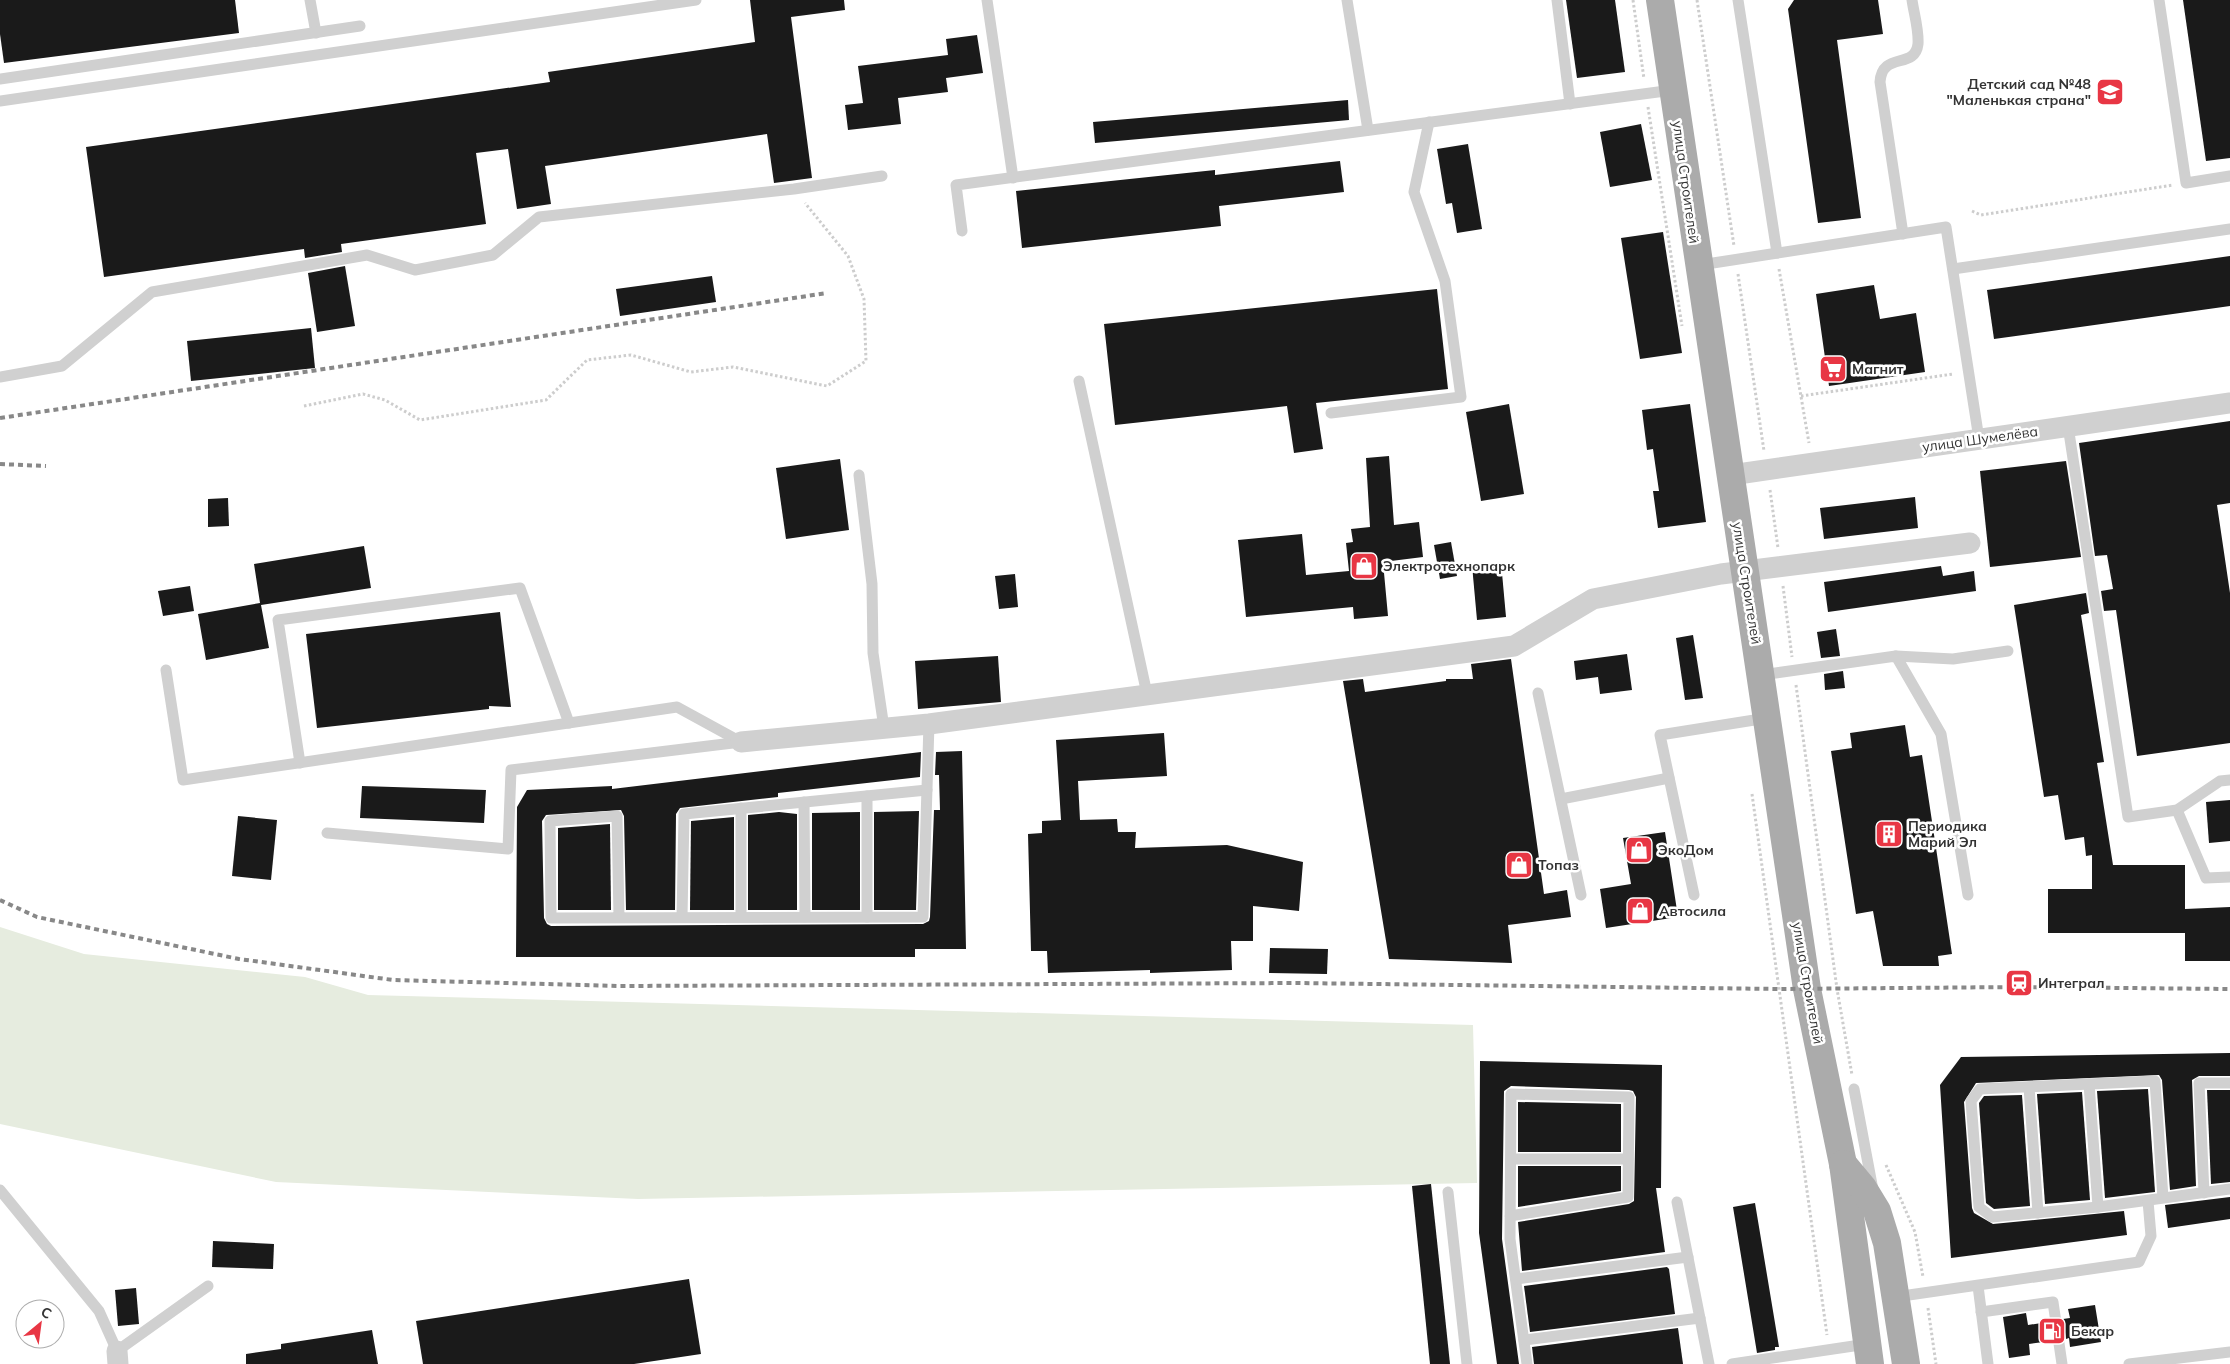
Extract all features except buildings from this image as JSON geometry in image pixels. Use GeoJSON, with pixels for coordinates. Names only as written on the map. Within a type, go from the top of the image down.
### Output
{"type":"FeatureCollection","features":[{"type":"Feature","properties":{"kind":"main road","name":"улица Строителей"},"geometry":{"type":"LineString","coordinates":[[1660,0],[1807,989],[1843,1164],[1869,1354]]}},
{"type":"Feature","properties":{"kind":"main road","name":"улица Строителей"},"geometry":{"type":"LineString","coordinates":[[1843,1164],[1863,1188],[1877,1212],[1887,1243],[1906,1364]]}},
{"type":"Feature","properties":{"kind":"street","name":"улица Шумелёва"},"geometry":{"type":"LineString","coordinates":[[1731,475],[2230,403]]}},
{"type":"Feature","properties":{"kind":"street"},"geometry":{"type":"LineString","coordinates":[[741,742],[929,724],[1514,646],[1593,599],[1746,571],[1970,543]]}},
{"type":"Feature","properties":{"kind":"lane"},"geometry":{"type":"LineString","coordinates":[[310,0],[316,33]]}},
{"type":"Feature","properties":{"kind":"lane"},"geometry":{"type":"LineString","coordinates":[[0,101],[696,0]]}},
{"type":"Feature","properties":{"kind":"lane"},"geometry":{"type":"LineString","coordinates":[[987,0],[1013,178]]}},
{"type":"Feature","properties":{"kind":"lane"},"geometry":{"type":"LineString","coordinates":[[1347,0],[1368,130]]}},
{"type":"Feature","properties":{"kind":"lane"},"geometry":{"type":"LineString","coordinates":[[1556,0],[1570,104]]}},
{"type":"Feature","properties":{"kind":"lane"},"geometry":{"type":"LineString","coordinates":[[1738,0],[1776,253]]}},
{"type":"Feature","properties":{"kind":"lane"},"geometry":{"type":"LineString","coordinates":[[1903,234],[1880,82],[1884,68],[1890,63],[1906,60],[1913,56],[1916,50],[1918,43],[1912,0]]}},
{"type":"Feature","properties":{"kind":"lane"},"geometry":{"type":"LineString","coordinates":[[2159,0],[2186,183],[2230,176]]}},
{"type":"Feature","properties":{"kind":"lane"},"geometry":{"type":"LineString","coordinates":[[0,79],[360,26]]}},
{"type":"Feature","properties":{"kind":"lane"},"geometry":{"type":"LineString","coordinates":[[962,231],[956,185],[1673,90]]}},
{"type":"Feature","properties":{"kind":"lane"},"geometry":{"type":"LineString","coordinates":[[1332,413],[1461,397],[1445,281],[1414,192],[1429,122]]}},
{"type":"Feature","properties":{"kind":"lane"},"geometry":{"type":"LineString","coordinates":[[0,377],[62,366],[152,292],[367,256],[414,270],[493,255],[539,217],[794,189],[882,176]]}},
{"type":"Feature","properties":{"kind":"lane"},"geometry":{"type":"LineString","coordinates":[[1698,265],[1946,227],[1979,439]]}},
{"type":"Feature","properties":{"kind":"lane"},"geometry":{"type":"LineString","coordinates":[[1952,269],[2230,229]]}},
{"type":"Feature","properties":{"kind":"lane"},"geometry":{"type":"LineString","coordinates":[[1079,381],[1147,694]]}},
{"type":"Feature","properties":{"kind":"lane"},"geometry":{"type":"LineString","coordinates":[[2068,426],[2128,817],[2177,810],[2220,781],[2230,780]]}},
{"type":"Feature","properties":{"kind":"lane"},"geometry":{"type":"LineString","coordinates":[[859,475],[872,584],[873,653],[884,728]]}},
{"type":"Feature","properties":{"kind":"lane"},"geometry":{"type":"LineString","coordinates":[[300,763],[278,620],[520,588],[569,723]]}},
{"type":"Feature","properties":{"kind":"lane"},"geometry":{"type":"LineString","coordinates":[[1761,675],[1896,656],[1953,660],[2008,651]]}},
{"type":"Feature","properties":{"kind":"lane"},"geometry":{"type":"LineString","coordinates":[[1896,656],[1941,734],[1968,895]]}},
{"type":"Feature","properties":{"kind":"lane"},"geometry":{"type":"LineString","coordinates":[[166,670],[183,780],[677,707],[741,742]]}},
{"type":"Feature","properties":{"kind":"lane"},"geometry":{"type":"LineString","coordinates":[[1538,693],[1581,895]]}},
{"type":"Feature","properties":{"kind":"lane"},"geometry":{"type":"LineString","coordinates":[[1694,895],[1660,735],[1767,718]]}},
{"type":"Feature","properties":{"kind":"lane"},"geometry":{"type":"LineString","coordinates":[[619,918],[617,816],[550,821],[551,918],[619,918],[682,918],[741,918],[805,918],[867,918],[923,917],[929,724]]}},
{"type":"Feature","properties":{"kind":"lane"},"geometry":{"type":"LineString","coordinates":[[327,833],[508,849],[511,770],[741,742]]}},
{"type":"Feature","properties":{"kind":"lane"},"geometry":{"type":"LineString","coordinates":[[1560,799],[1669,778]]}},
{"type":"Feature","properties":{"kind":"lane"},"geometry":{"type":"LineString","coordinates":[[682,918],[684,814],[927,790]]}},
{"type":"Feature","properties":{"kind":"lane"},"geometry":{"type":"LineString","coordinates":[[867,796],[867,918]]}},
{"type":"Feature","properties":{"kind":"lane"},"geometry":{"type":"LineString","coordinates":[[804,802],[805,918]]}},
{"type":"Feature","properties":{"kind":"lane"},"geometry":{"type":"LineString","coordinates":[[741,808],[741,918]]}},
{"type":"Feature","properties":{"kind":"lane"},"geometry":{"type":"LineString","coordinates":[[2177,810],[2206,878],[2230,877]]}},
{"type":"Feature","properties":{"kind":"lane"},"geometry":{"type":"LineString","coordinates":[[2163,1198],[2155,1081],[1980,1089],[1971,1101],[1979,1207],[1992,1218],[2148,1201],[2230,1189]]}},
{"type":"Feature","properties":{"kind":"lane"},"geometry":{"type":"LineString","coordinates":[[2204,1193],[2199,1083],[2230,1083]]}},
{"type":"Feature","properties":{"kind":"lane"},"geometry":{"type":"LineString","coordinates":[[2089,1084],[2098,1207]]}},
{"type":"Feature","properties":{"kind":"lane"},"geometry":{"type":"LineString","coordinates":[[2029,1087],[2038,1213]]}},
{"type":"Feature","properties":{"kind":"lane"},"geometry":{"type":"LineString","coordinates":[[1854,1089],[1877,1212]]}},
{"type":"Feature","properties":{"kind":"lane"},"geometry":{"type":"LineString","coordinates":[[1510,1216],[1628,1197],[1629,1097],[1511,1094],[1511,1159],[1510,1216],[1510,1239],[1527,1364]]}},
{"type":"Feature","properties":{"kind":"lane"},"geometry":{"type":"LineString","coordinates":[[1511,1159],[1628,1159]]}},
{"type":"Feature","properties":{"kind":"lane"},"geometry":{"type":"LineString","coordinates":[[0,1190],[99,1311],[118,1358],[208,1286]]}},
{"type":"Feature","properties":{"kind":"lane"},"geometry":{"type":"LineString","coordinates":[[1448,1192],[1467,1364]]}},
{"type":"Feature","properties":{"kind":"lane"},"geometry":{"type":"LineString","coordinates":[[1895,1297],[2139,1262],[2151,1236],[2148,1201]]}},
{"type":"Feature","properties":{"kind":"lane"},"geometry":{"type":"LineString","coordinates":[[1678,1202],[1709,1364]]}},
{"type":"Feature","properties":{"kind":"lane"},"geometry":{"type":"LineString","coordinates":[[1516,1280],[1688,1257]]}},
{"type":"Feature","properties":{"kind":"lane"},"geometry":{"type":"LineString","coordinates":[[1978,1286],[1988,1364]]}},
{"type":"Feature","properties":{"kind":"lane"},"geometry":{"type":"LineString","coordinates":[[1982,1312],[2053,1302],[2062,1364]]}},
{"type":"Feature","properties":{"kind":"lane"},"geometry":{"type":"LineString","coordinates":[[1524,1340],[1700,1318]]}},
{"type":"Feature","properties":{"kind":"lane"},"geometry":{"type":"LineString","coordinates":[[2129,1364],[2230,1352]]}},
{"type":"Feature","properties":{"kind":"lane"},"geometry":{"type":"LineString","coordinates":[[1732,1364],[1869,1354]]}},
{"type":"Feature","properties":{"kind":"path"},"geometry":{"type":"LineString","coordinates":[[1633,0],[1683,329]]}},
{"type":"Feature","properties":{"kind":"path"},"geometry":{"type":"LineString","coordinates":[[1972,211],[1981,215],[2186,183]]}},
{"type":"Feature","properties":{"kind":"path"},"geometry":{"type":"LineString","coordinates":[[304,406],[363,394],[385,400],[420,420],[546,400],[587,360],[630,355],[691,372],[733,367],[827,386],[866,362],[864,298],[848,256],[794,189]]}},
{"type":"Feature","properties":{"kind":"path"},"geometry":{"type":"LineString","coordinates":[[1776,253],[1812,463]]}},
{"type":"Feature","properties":{"kind":"path"},"geometry":{"type":"LineString","coordinates":[[1801,396],[1968,372]]}},
{"type":"Feature","properties":{"kind":"path"},"geometry":{"type":"LineString","coordinates":[[1751,791],[1828,1344]]}},
{"type":"Feature","properties":{"kind":"shaded area"},"geometry":{"type":"Polygon","coordinates":[[[0,927],[84,954],[305,977],[368,995],[1473,1025],[1477,1183],[638,1199],[276,1182],[0,1124],[0,927]]]}},
{"type":"Feature","properties":{"kind":"railway"},"geometry":{"type":"LineString","coordinates":[[0,418],[827,293]]}},
{"type":"Feature","properties":{"kind":"railway"},"geometry":{"type":"LineString","coordinates":[[0,464],[46,466]]}},
{"type":"Feature","properties":{"kind":"railway"},"geometry":{"type":"LineString","coordinates":[[0,900],[37,917],[239,959],[393,980],[620,986],[1297,983],[1779,989],[2019,987],[2230,989]]}},
{"type":"Feature","properties":{"kind":"place","name":"Детский сад №48 \"Маленькая страна\""},"geometry":{"type":"Point","coordinates":[2110,92]}},
{"type":"Feature","properties":{"kind":"place","name":"Магнит"},"geometry":{"type":"Point","coordinates":[1833,369]}},
{"type":"Feature","properties":{"kind":"place","name":"Электротехнопарк"},"geometry":{"type":"Point","coordinates":[1364,566]}},
{"type":"Feature","properties":{"kind":"place","name":"Периодика Марий Эл"},"geometry":{"type":"Point","coordinates":[1889,834]}},
{"type":"Feature","properties":{"kind":"place","name":"ЭкоДом"},"geometry":{"type":"Point","coordinates":[1639,850]}},
{"type":"Feature","properties":{"kind":"place","name":"Топаз"},"geometry":{"type":"Point","coordinates":[1519,865]}},
{"type":"Feature","properties":{"kind":"place","name":"Автосила"},"geometry":{"type":"Point","coordinates":[1640,911]}},
{"type":"Feature","properties":{"kind":"place","name":"Интеграл"},"geometry":{"type":"Point","coordinates":[2019,983]}},
{"type":"Feature","properties":{"kind":"place","name":"Бекар"},"geometry":{"type":"Point","coordinates":[2052,1331]}}]}
